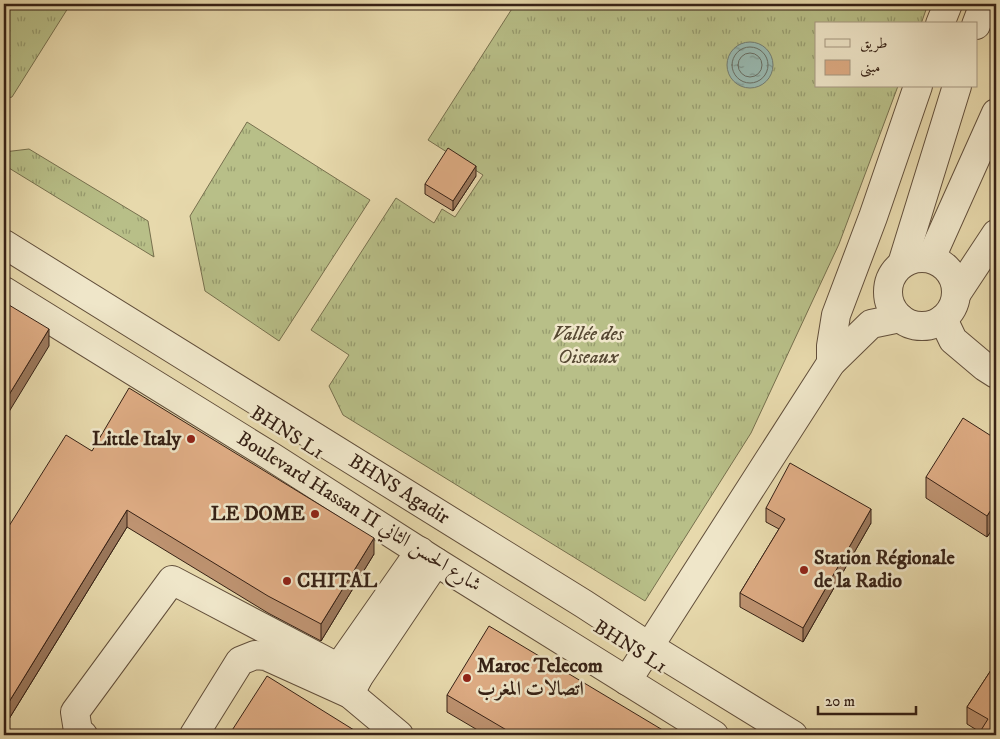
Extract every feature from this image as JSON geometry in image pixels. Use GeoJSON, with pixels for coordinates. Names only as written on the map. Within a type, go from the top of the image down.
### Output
{"type":"FeatureCollection","features":[{"type":"Feature","properties":{"kind":"street"},"geometry":{"type":"LineString","coordinates":[[941,22],[948,4]]}},
{"type":"Feature","properties":{"kind":"street"},"geometry":{"type":"LineString","coordinates":[[977,22],[984,4]]}},
{"type":"Feature","properties":{"kind":"street"},"geometry":{"type":"LineString","coordinates":[[832,363],[831,346],[836,315],[873,217],[917,88]]}},
{"type":"Feature","properties":{"kind":"street"},"geometry":{"type":"LineString","coordinates":[[956,88],[902,264],[892,276],[888,291],[891,306],[900,318],[914,325],[930,325],[943,319],[953,307],[957,292],[996,234]]}},
{"type":"Feature","properties":{"kind":"street"},"geometry":{"type":"LineString","coordinates":[[931,258],[996,113]]}},
{"type":"Feature","properties":{"kind":"street","name":"BHNS Agadir"},"geometry":{"type":"LineString","coordinates":[[4,244],[584,604],[646,652],[793,735]]}},
{"type":"Feature","properties":{"kind":"street","name":"BHNS L1"},"geometry":{"type":"LineString","coordinates":[[4,256],[646,652],[774,735]]}},
{"type":"Feature","properties":{"kind":"street"},"geometry":{"type":"LineString","coordinates":[[902,264],[916,258],[931,258],[945,266],[954,278],[957,292]]}},
{"type":"Feature","properties":{"kind":"street","name":"Boulevard Hassan II شارع الحسن الثاني"},"geometry":{"type":"LineString","coordinates":[[4,291],[714,735]]}},
{"type":"Feature","properties":{"kind":"street"},"geometry":{"type":"LineString","coordinates":[[627,681],[832,363],[871,324],[900,318]]}},
{"type":"Feature","properties":{"kind":"street"},"geometry":{"type":"LineString","coordinates":[[943,319],[953,340],[970,356],[996,374]]}},
{"type":"Feature","properties":{"kind":"street"},"geometry":{"type":"LineString","coordinates":[[343,681],[428,557]]}},
{"type":"Feature","properties":{"kind":"street"},"geometry":{"type":"LineString","coordinates":[[83,735],[78,731],[75,712],[172,580],[343,681],[398,735]]}},
{"type":"Feature","properties":{"kind":"street"},"geometry":{"type":"LineString","coordinates":[[194,735],[240,661],[254,654],[266,656],[343,681]]}},
{"type":"Feature","properties":{"kind":"green space"},"geometry":{"type":"Polygon","coordinates":[[[4,4],[61,4],[68,8],[12,97],[4,99],[4,4]]]}},
{"type":"Feature","properties":{"kind":"green space","name":"Vallée des Oiseaux"},"geometry":{"type":"Polygon","coordinates":[[[515,4],[928,4],[922,22],[815,22],[815,88],[897,88],[839,244],[751,433],[645,601],[343,415],[329,386],[349,355],[311,330],[396,198],[434,223],[442,209],[455,217],[483,175],[428,140],[515,4]]]}},
{"type":"Feature","properties":{"kind":"green space"},"geometry":{"type":"Polygon","coordinates":[[[247,122],[370,200],[279,341],[205,291],[190,216],[247,122]]]}},
{"type":"Feature","properties":{"kind":"green space"},"geometry":{"type":"Polygon","coordinates":[[[29,149],[148,221],[154,257],[4,165],[4,152],[29,149]]]}},
{"type":"Feature","properties":{"kind":"water"},"geometry":{"type":"Polygon","coordinates":[[[750,42],[763,46],[769,52],[773,65],[769,78],[763,84],[750,88],[737,84],[731,78],[727,65],[731,52],[737,46],[750,42]]]}},
{"type":"Feature","properties":{"kind":"building"},"geometry":{"type":"Polygon","coordinates":[[[448,148],[476,166],[453,201],[425,184],[448,148]]]}},
{"type":"Feature","properties":{"kind":"building"},"geometry":{"type":"Polygon","coordinates":[[[4,302],[49,329],[4,403],[4,302]]]}},
{"type":"Feature","properties":{"kind":"building","name":"CHITAL"},"geometry":{"type":"Polygon","coordinates":[[[129,388],[374,538],[321,624],[268,596],[127,510],[4,710],[4,534],[66,435],[92,451],[129,388]]]}},
{"type":"Feature","properties":{"kind":"building"},"geometry":{"type":"Polygon","coordinates":[[[963,418],[996,439],[996,502],[987,516],[926,477],[963,418]]]}},
{"type":"Feature","properties":{"kind":"building","name":"Station Régionale de la Radio"},"geometry":{"type":"Polygon","coordinates":[[[790,463],[871,509],[803,628],[740,593],[785,519],[766,508],[790,463]]]}},
{"type":"Feature","properties":{"kind":"building"},"geometry":{"type":"Polygon","coordinates":[[[489,626],[671,735],[515,735],[447,695],[489,626]]]}},
{"type":"Feature","properties":{"kind":"building"},"geometry":{"type":"Polygon","coordinates":[[[993,667],[996,669],[996,735],[978,735],[988,719],[967,707],[993,667]]]}},
{"type":"Feature","properties":{"kind":"building"},"geometry":{"type":"Polygon","coordinates":[[[267,676],[362,735],[229,735],[267,676]]]}},
{"type":"Feature","properties":{"kind":"place","name":"Little Italy"},"geometry":{"type":"Point","coordinates":[191,439]}},
{"type":"Feature","properties":{"kind":"place","name":"LE DOME"},"geometry":{"type":"Point","coordinates":[315,514]}},
{"type":"Feature","properties":{"kind":"place","name":"Station Régionale de la Radio"},"geometry":{"type":"Point","coordinates":[804,570]}},
{"type":"Feature","properties":{"kind":"place","name":"CHITAL"},"geometry":{"type":"Point","coordinates":[287,581]}},
{"type":"Feature","properties":{"kind":"place","name":"Maroc Telecom اتصالات المغرب"},"geometry":{"type":"Point","coordinates":[467,678]}}]}
